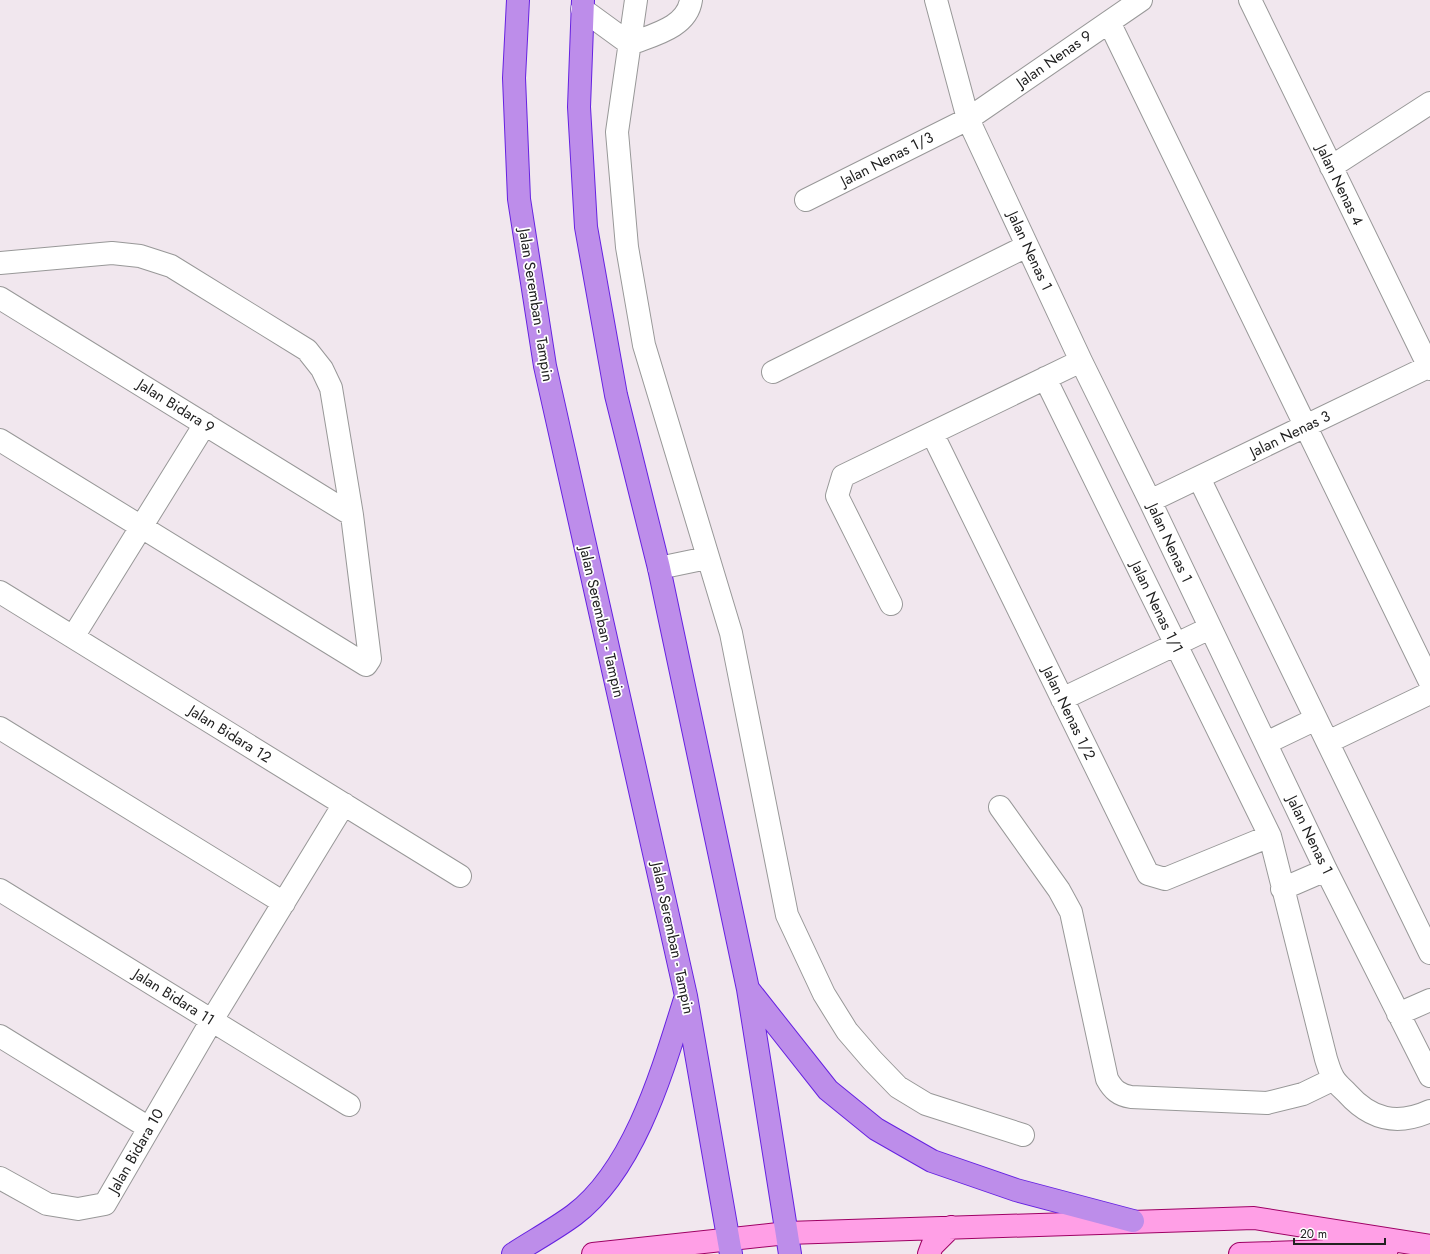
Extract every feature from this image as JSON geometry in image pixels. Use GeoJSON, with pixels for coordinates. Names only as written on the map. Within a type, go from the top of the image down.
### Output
{"type":"FeatureCollection","features":[{"type":"Feature","properties":{"kind":"highway","name":"Jalan Seremban - Tampin"},"geometry":{"type":"LineString","coordinates":[[518,0],[514,78],[519,199],[545,366],[686,996],[730,1247]]}},
{"type":"Feature","properties":{"kind":"highway"},"geometry":{"type":"LineString","coordinates":[[582,5],[579,107],[586,227],[616,395],[659,568],[748,989],[789,1244]]}},
{"type":"Feature","properties":{"kind":"highway"},"geometry":{"type":"LineString","coordinates":[[748,989],[828,1090],[876,1129],[932,1161],[1016,1190],[1134,1221]]}},
{"type":"Feature","properties":{"kind":"highway"},"geometry":{"type":"LineString","coordinates":[[513,1254],[575,1214],[605,1184],[630,1147],[662,1073],[686,996]]}},
{"type":"Feature","properties":{"kind":"main road"},"geometry":{"type":"LineString","coordinates":[[606,1253],[789,1244],[951,1227],[1254,1218],[1430,1246]]}},
{"type":"Feature","properties":{"kind":"main road"},"geometry":{"type":"LineString","coordinates":[[929,1254],[932,1246],[951,1227]]}},
{"type":"Feature","properties":{"kind":"main road"},"geometry":{"type":"LineString","coordinates":[[1240,1254],[1430,1246]]}},
{"type":"Feature","properties":{"kind":"street"},"geometry":{"type":"LineString","coordinates":[[636,0],[617,132],[627,247],[644,345],[731,633],[787,915],[824,994],[847,1031],[872,1060],[898,1086],[926,1104],[1022,1135]]}},
{"type":"Feature","properties":{"kind":"street"},"geometry":{"type":"LineString","coordinates":[[630,44],[676,25],[690,10],[691,0]]}},
{"type":"Feature","properties":{"kind":"street","name":"Jalan Nenas 1"},"geometry":{"type":"LineString","coordinates":[[936,0],[968,119],[1081,361],[1150,501],[1326,870],[1430,1076]]}},
{"type":"Feature","properties":{"kind":"street","name":"Jalan Nenas 9"},"geometry":{"type":"LineString","coordinates":[[968,119],[1140,0]]}},
{"type":"Feature","properties":{"kind":"street","name":"Jalan Nenas 4"},"geometry":{"type":"LineString","coordinates":[[1250,0],[1430,367]]}},
{"type":"Feature","properties":{"kind":"street"},"geometry":{"type":"LineString","coordinates":[[582,5],[630,44]]}},
{"type":"Feature","properties":{"kind":"street"},"geometry":{"type":"LineString","coordinates":[[1109,22],[1430,682]]}},
{"type":"Feature","properties":{"kind":"street"},"geometry":{"type":"LineString","coordinates":[[1331,166],[1430,103]]}},
{"type":"Feature","properties":{"kind":"street","name":"Jalan Nenas 1/3"},"geometry":{"type":"LineString","coordinates":[[806,200],[968,119]]}},
{"type":"Feature","properties":{"kind":"street"},"geometry":{"type":"LineString","coordinates":[[773,372],[1027,246]]}},
{"type":"Feature","properties":{"kind":"street"},"geometry":{"type":"LineString","coordinates":[[0,263],[112,253],[140,256],[170,266],[307,350],[322,369],[331,388],[352,515],[370,659],[366,665],[0,440]]}},
{"type":"Feature","properties":{"kind":"street","name":"Jalan Bidara 9"},"geometry":{"type":"LineString","coordinates":[[0,298],[352,515]]}},
{"type":"Feature","properties":{"kind":"street"},"geometry":{"type":"LineString","coordinates":[[891,604],[837,496],[843,476],[1081,361]]}},
{"type":"Feature","properties":{"kind":"street","name":"Jalan Nenas 3"},"geometry":{"type":"LineString","coordinates":[[1150,501],[1430,367]]}},
{"type":"Feature","properties":{"kind":"street","name":"Jalan Nenas 1/1"},"geometry":{"type":"LineString","coordinates":[[1045,378],[1270,836],[1282,889],[1326,1058],[1334,1079]]}},
{"type":"Feature","properties":{"kind":"street"},"geometry":{"type":"LineString","coordinates":[[74,637],[204,424]]}},
{"type":"Feature","properties":{"kind":"street","name":"Jalan Nenas 1/2"},"geometry":{"type":"LineString","coordinates":[[932,434],[1148,874],[1166,879],[1270,836]]}},
{"type":"Feature","properties":{"kind":"street"},"geometry":{"type":"LineString","coordinates":[[1199,478],[1430,953]]}},
{"type":"Feature","properties":{"kind":"street"},"geometry":{"type":"LineString","coordinates":[[659,568],[708,558]]}},
{"type":"Feature","properties":{"kind":"street","name":"Jalan Bidara 12"},"geometry":{"type":"LineString","coordinates":[[0,592],[460,876]]}},
{"type":"Feature","properties":{"kind":"street"},"geometry":{"type":"LineString","coordinates":[[1062,699],[1210,628]]}},
{"type":"Feature","properties":{"kind":"street"},"geometry":{"type":"LineString","coordinates":[[1328,742],[1430,693]]}},
{"type":"Feature","properties":{"kind":"street"},"geometry":{"type":"LineString","coordinates":[[1266,743],[1316,719]]}},
{"type":"Feature","properties":{"kind":"street"},"geometry":{"type":"LineString","coordinates":[[0,728],[284,903]]}},
{"type":"Feature","properties":{"kind":"street","name":"Jalan Bidara 10"},"geometry":{"type":"LineString","coordinates":[[0,1178],[47,1204],[78,1209],[105,1204],[212,1020],[344,804]]}},
{"type":"Feature","properties":{"kind":"street"},"geometry":{"type":"LineString","coordinates":[[1000,806],[1059,890],[1071,912],[1107,1079],[1111,1087],[1118,1093],[1131,1097],[1267,1104],[1303,1094],[1334,1079],[1352,1099],[1381,1118],[1399,1120],[1417,1117],[1430,1111]]}},
{"type":"Feature","properties":{"kind":"street"},"geometry":{"type":"LineString","coordinates":[[1282,889],[1326,870]]}},
{"type":"Feature","properties":{"kind":"street","name":"Jalan Bidara 11"},"geometry":{"type":"LineString","coordinates":[[0,890],[349,1105]]}},
{"type":"Feature","properties":{"kind":"street"},"geometry":{"type":"LineString","coordinates":[[1398,1014],[1430,1000]]}},
{"type":"Feature","properties":{"kind":"street"},"geometry":{"type":"LineString","coordinates":[[0,1036],[149,1128]]}}]}
